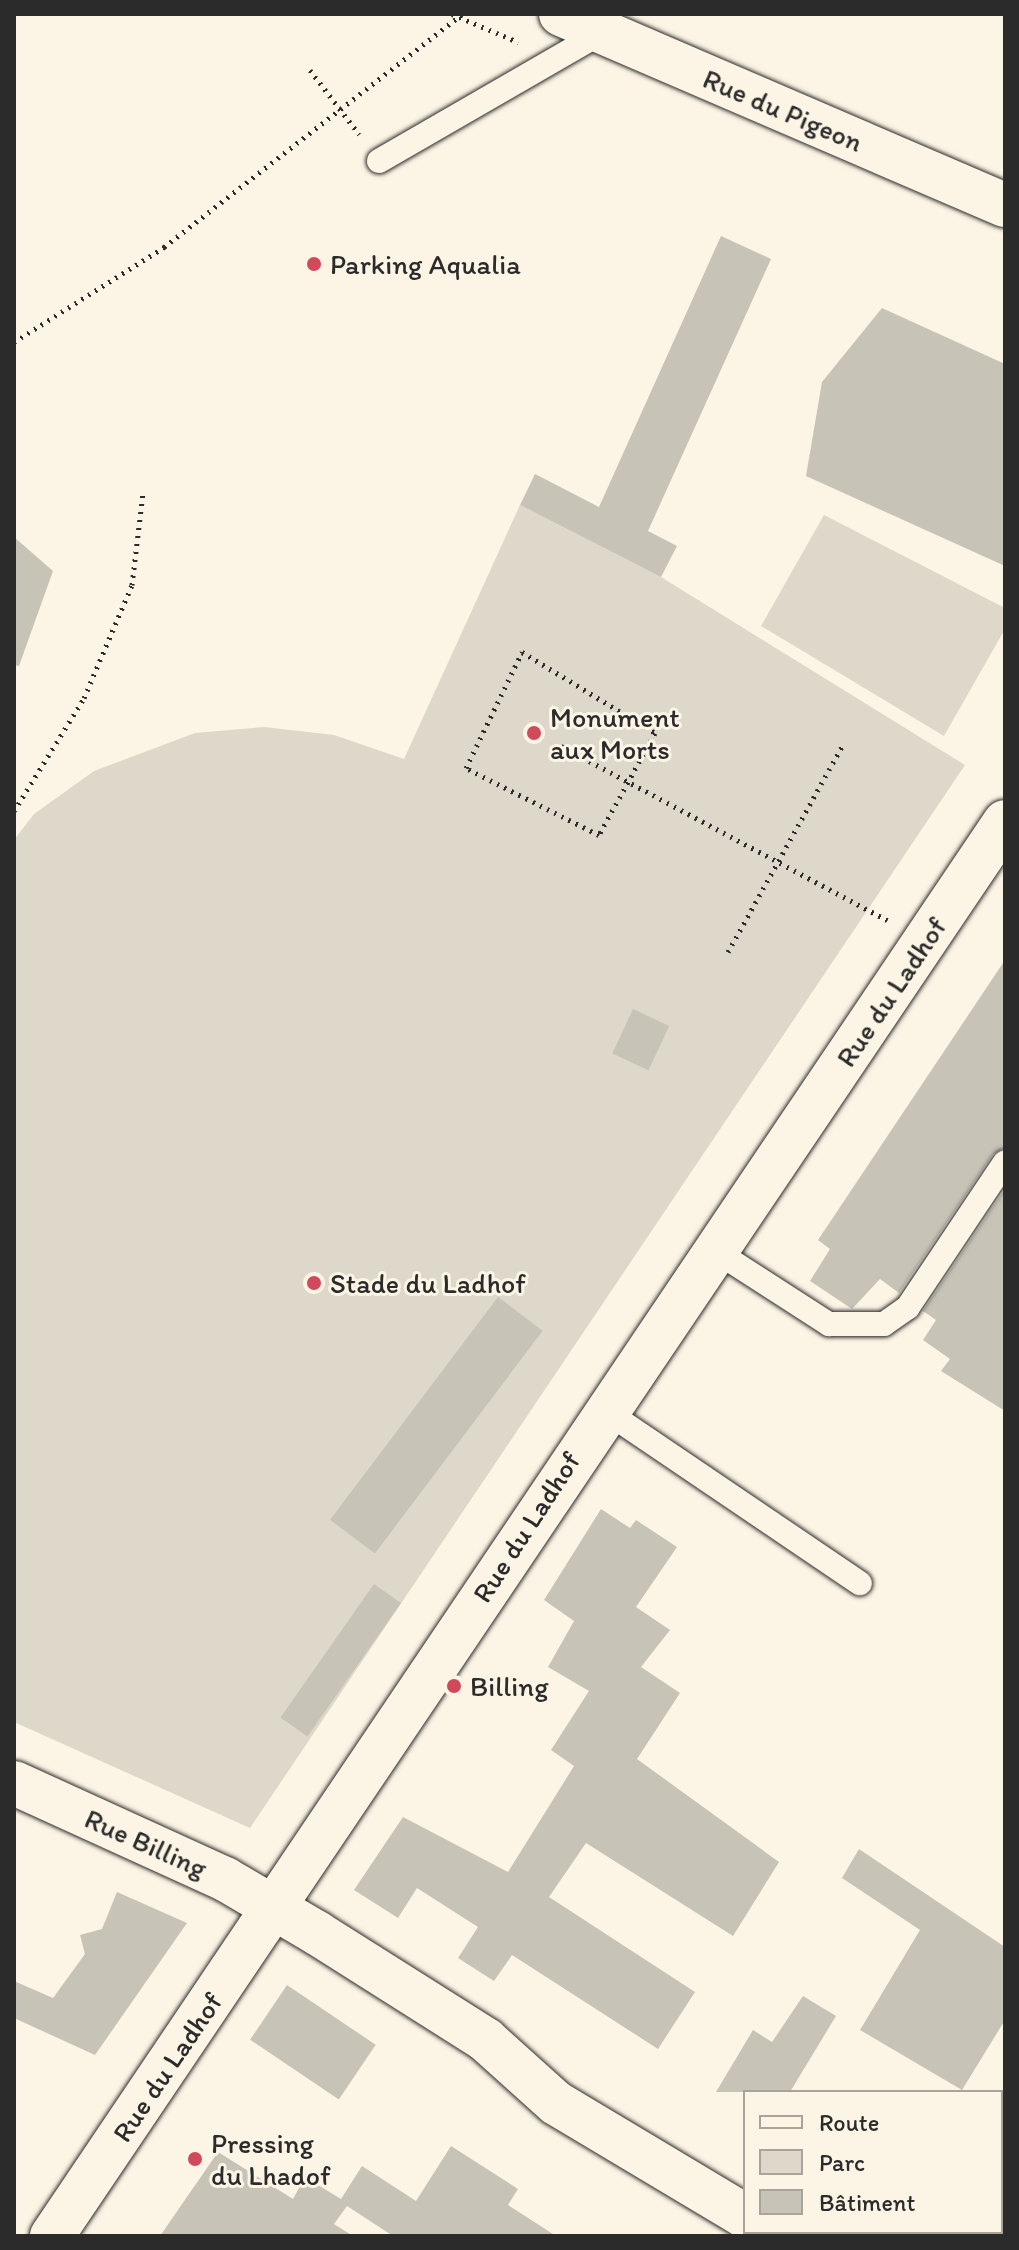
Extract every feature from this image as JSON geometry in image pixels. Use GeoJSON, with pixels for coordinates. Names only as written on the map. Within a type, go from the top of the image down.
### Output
{"type":"FeatureCollection","features":[{"type":"Feature","properties":{"kind":"main road","name":"Rue du Pigeon"},"geometry":{"type":"LineString","coordinates":[[561,14],[1005,205]]}},
{"type":"Feature","properties":{"kind":"main road","name":"Rue du Ladhof"},"geometry":{"type":"LineString","coordinates":[[52,2236],[275,1908],[604,1410],[927,941],[1005,822]]}},
{"type":"Feature","properties":{"kind":"main road","name":"Rue Billing"},"geometry":{"type":"LineString","coordinates":[[14,1783],[275,1908],[486,2040],[556,2103],[743,2215]]}},
{"type":"Feature","properties":{"kind":"lane"},"geometry":{"type":"LineString","coordinates":[[379,161],[602,32]]}},
{"type":"Feature","properties":{"kind":"lane"},"geometry":{"type":"LineString","coordinates":[[714,1250],[829,1324],[884,1324],[908,1307],[1005,1162]]}},
{"type":"Feature","properties":{"kind":"lane"},"geometry":{"type":"LineString","coordinates":[[604,1410],[860,1583]]}},
{"type":"Feature","properties":{"kind":"path"},"geometry":{"type":"LineString","coordinates":[[14,342],[164,247],[462,14]]}},
{"type":"Feature","properties":{"kind":"path"},"geometry":{"type":"LineString","coordinates":[[310,70],[379,161]]}},
{"type":"Feature","properties":{"kind":"path"},"geometry":{"type":"LineString","coordinates":[[14,811],[84,698],[132,585],[143,493]]}},
{"type":"Feature","properties":{"kind":"path"},"geometry":{"type":"LineString","coordinates":[[522,652],[655,733],[628,783],[599,835],[466,768],[522,652]]}},
{"type":"Feature","properties":{"kind":"path"},"geometry":{"type":"LineString","coordinates":[[728,952],[844,743]]}},
{"type":"Feature","properties":{"kind":"path"},"geometry":{"type":"LineString","coordinates":[[561,746],[927,941]]}},
{"type":"Feature","properties":{"kind":"green space","name":"Stade du Ladhof"},"geometry":{"type":"Polygon","coordinates":[[[520,505],[661,577],[965,765],[250,1828],[14,1722],[14,840],[34,814],[94,771],[195,733],[264,727],[334,735],[404,759],[520,505]]]}},
{"type":"Feature","properties":{"kind":"green space"},"geometry":{"type":"Polygon","coordinates":[[[824,515],[1005,608],[1005,629],[944,736],[761,626],[824,515]]]}},
{"type":"Feature","properties":{"kind":"building"},"geometry":{"type":"Polygon","coordinates":[[[721,236],[771,259],[648,531],[677,546],[661,577],[520,505],[535,474],[599,507],[721,236]]]}},
{"type":"Feature","properties":{"kind":"building"},"geometry":{"type":"Polygon","coordinates":[[[882,308],[1005,364],[1005,566],[806,476],[822,382],[882,308]]]}},
{"type":"Feature","properties":{"kind":"building"},"geometry":{"type":"Polygon","coordinates":[[[14,537],[53,571],[19,666],[14,665],[14,537]]]}},
{"type":"Feature","properties":{"kind":"building"},"geometry":{"type":"Polygon","coordinates":[[[1005,960],[1005,1147],[993,1154],[899,1293],[880,1279],[852,1309],[810,1281],[830,1249],[818,1240],[1005,960]]]}},
{"type":"Feature","properties":{"kind":"building"},"geometry":{"type":"Polygon","coordinates":[[[633,1009],[669,1026],[649,1070],[612,1053],[633,1009]]]}},
{"type":"Feature","properties":{"kind":"building"},"geometry":{"type":"Polygon","coordinates":[[[1005,1189],[1005,1411],[941,1371],[950,1359],[923,1340],[936,1320],[923,1311],[1005,1189]]]}},
{"type":"Feature","properties":{"kind":"building"},"geometry":{"type":"Polygon","coordinates":[[[498,1297],[543,1331],[375,1554],[330,1520],[498,1297]]]}},
{"type":"Feature","properties":{"kind":"building"},"geometry":{"type":"Polygon","coordinates":[[[601,1509],[630,1528],[636,1520],[677,1547],[636,1607],[670,1630],[641,1667],[680,1693],[637,1759],[779,1862],[733,1936],[586,1843],[549,1897],[695,1992],[658,2049],[512,1955],[494,1981],[458,1958],[478,1927],[417,1888],[398,1918],[354,1890],[403,1817],[508,1872],[574,1766],[551,1750],[589,1691],[548,1667],[574,1621],[544,1600],[601,1509]]]}},
{"type":"Feature","properties":{"kind":"building"},"geometry":{"type":"Polygon","coordinates":[[[374,1584],[401,1603],[308,1736],[281,1718],[374,1584]]]}},
{"type":"Feature","properties":{"kind":"building"},"geometry":{"type":"Polygon","coordinates":[[[859,1849],[1005,1947],[1005,2020],[962,2090],[860,2030],[920,1930],[842,1878],[859,1849]]]}},
{"type":"Feature","properties":{"kind":"building"},"geometry":{"type":"Polygon","coordinates":[[[117,1892],[187,1923],[95,2055],[14,2018],[14,1981],[53,1998],[85,1954],[80,1935],[102,1929],[117,1892]]]}},
{"type":"Feature","properties":{"kind":"building"},"geometry":{"type":"Polygon","coordinates":[[[287,1985],[376,2045],[339,2100],[250,2040],[287,1985]]]}},
{"type":"Feature","properties":{"kind":"building"},"geometry":{"type":"Polygon","coordinates":[[[803,1996],[836,2016],[791,2090],[716,2092],[753,2030],[772,2042],[803,1996]]]}},
{"type":"Feature","properties":{"kind":"building"},"geometry":{"type":"Polygon","coordinates":[[[451,2146],[518,2189],[508,2205],[556,2236],[393,2236],[347,2206],[334,2224],[353,2236],[160,2236],[218,2152],[293,2199],[305,2177],[341,2199],[362,2166],[416,2201],[451,2146]]]}},
{"type":"Feature","properties":{"kind":"place","name":"Parking Aqualia"},"geometry":{"type":"Point","coordinates":[314,264]}},
{"type":"Feature","properties":{"kind":"place","name":"Monument aux Morts"},"geometry":{"type":"Point","coordinates":[534,733]}},
{"type":"Feature","properties":{"kind":"place","name":"Stade du Ladhof"},"geometry":{"type":"Point","coordinates":[314,1283]}},
{"type":"Feature","properties":{"kind":"place","name":"Billing"},"geometry":{"type":"Point","coordinates":[454,1686]}},
{"type":"Feature","properties":{"kind":"place","name":"Pressing du Lhadof"},"geometry":{"type":"Point","coordinates":[195,2159]}}]}
